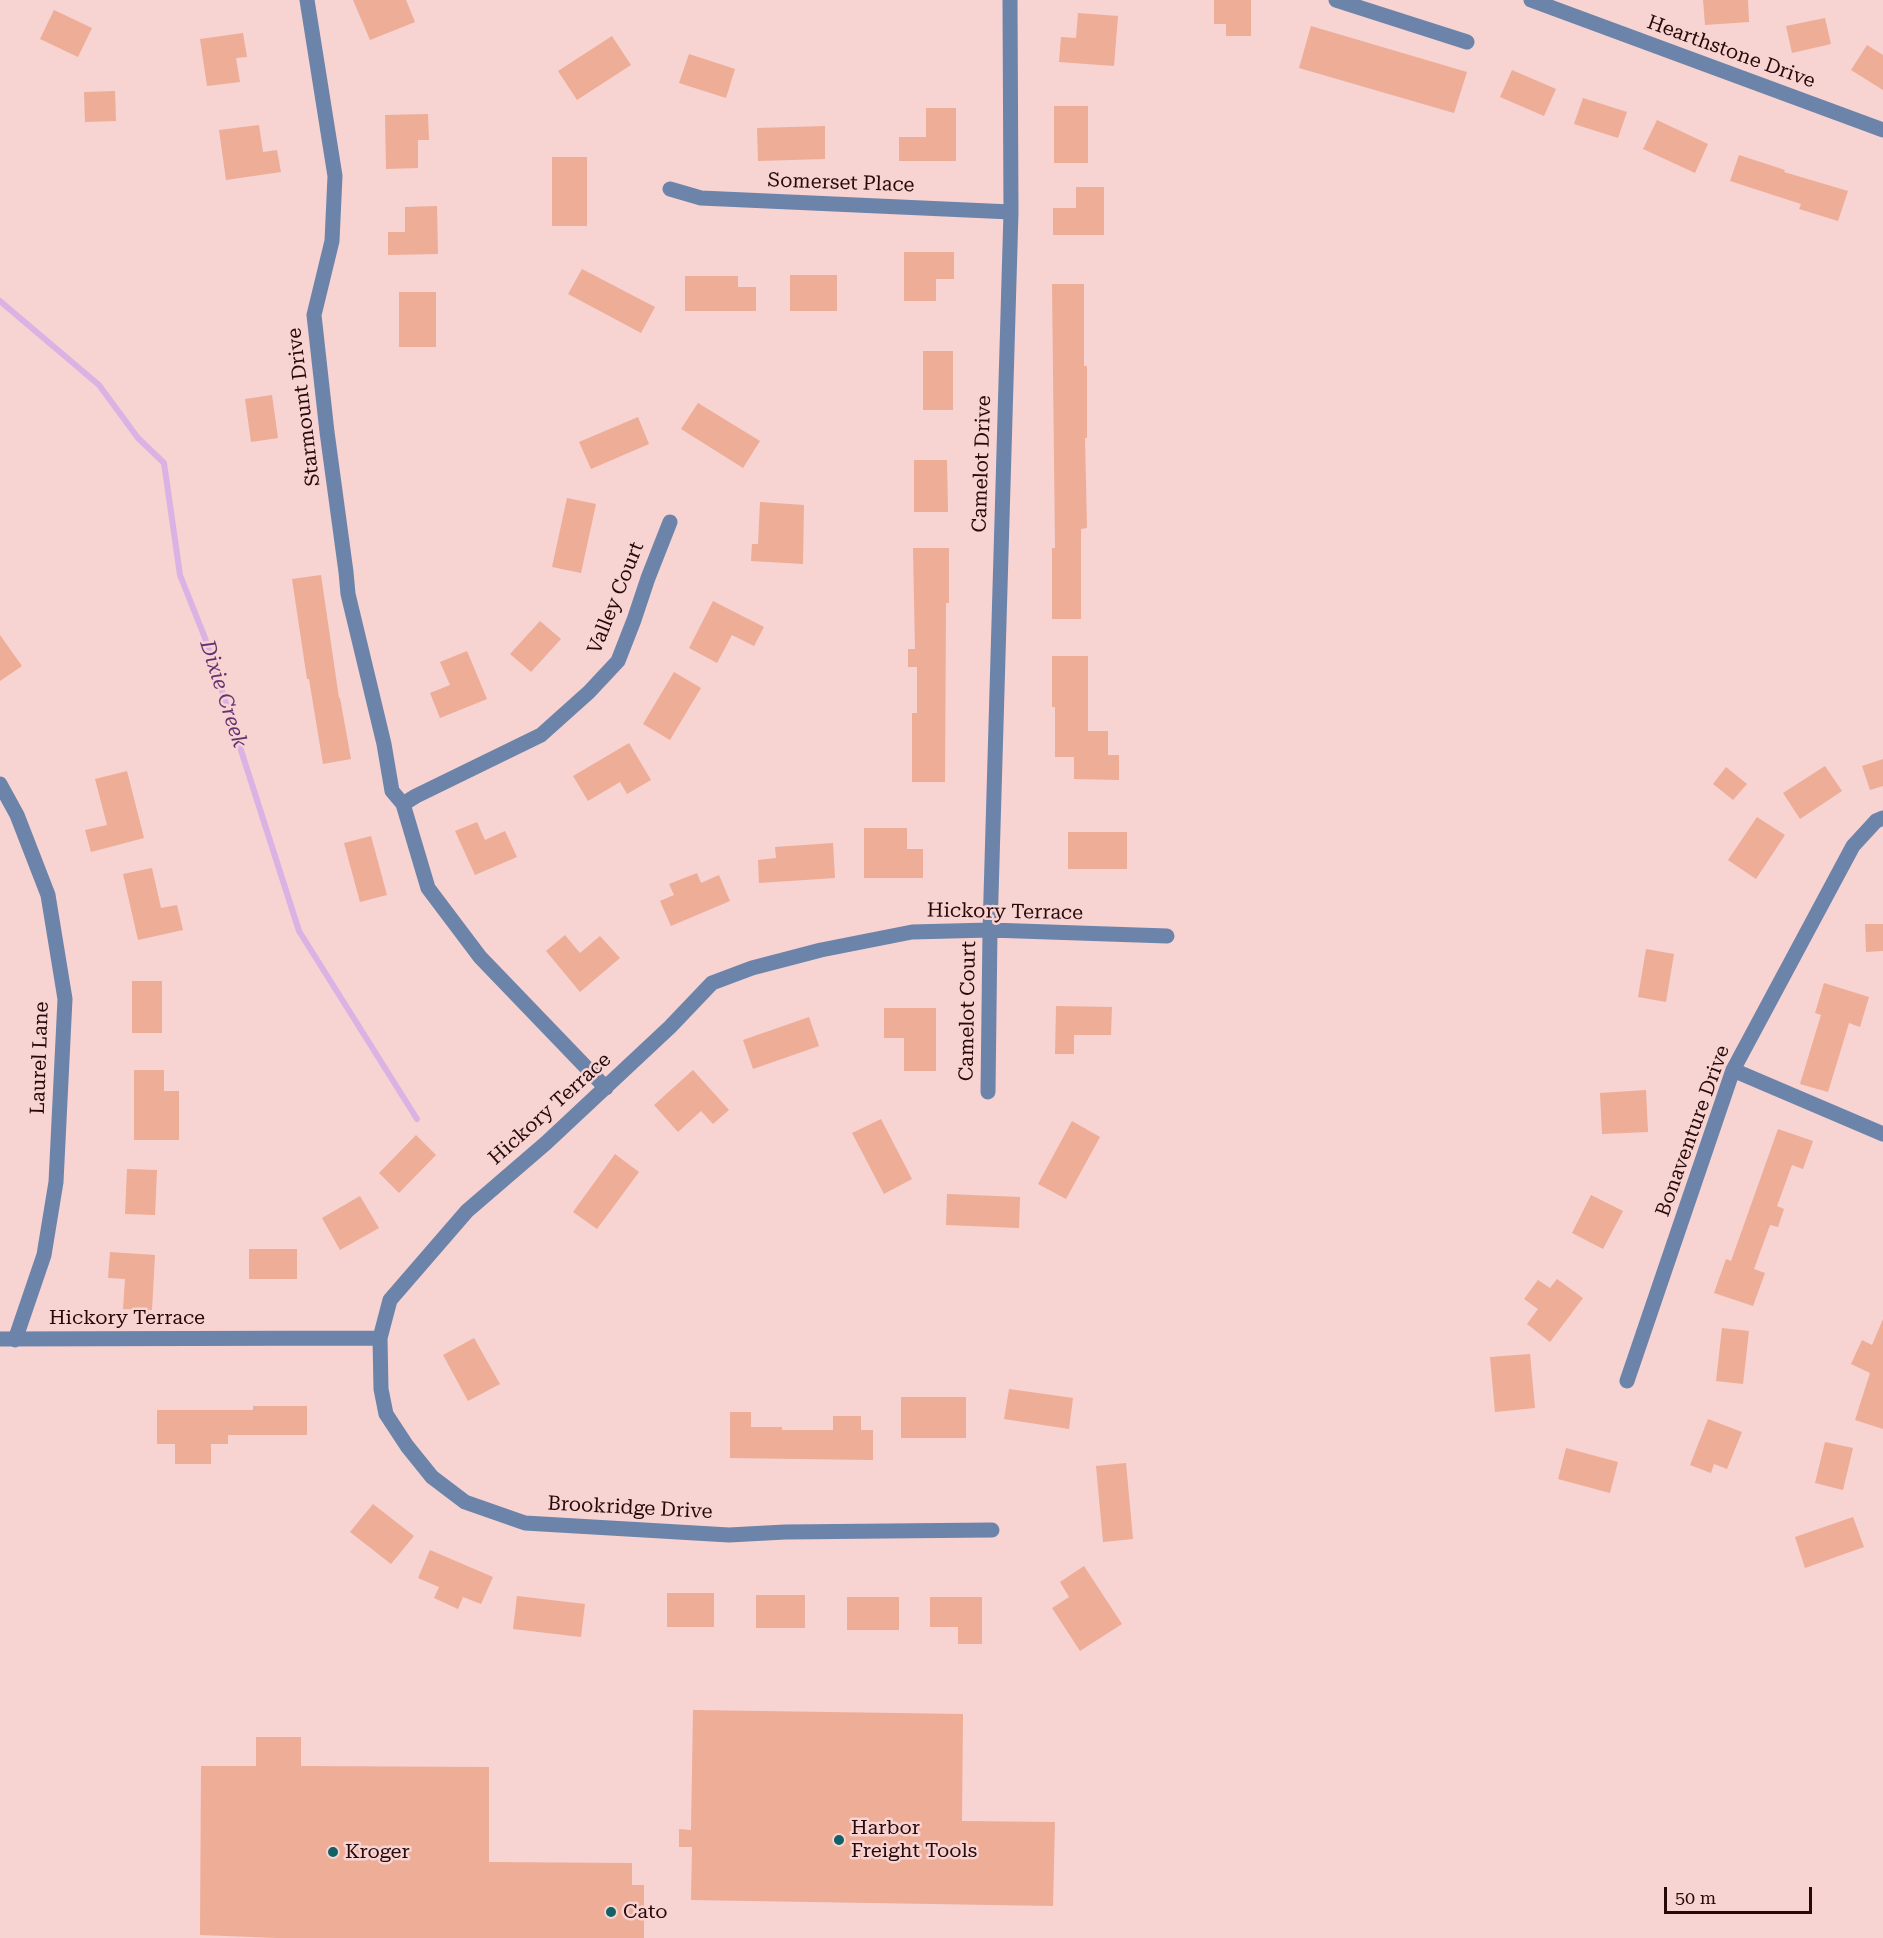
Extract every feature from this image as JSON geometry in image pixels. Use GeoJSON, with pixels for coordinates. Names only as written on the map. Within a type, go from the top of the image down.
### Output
{"type":"FeatureCollection","features":[{"type":"Feature","properties":{"kind":"street","name":"Starmount Drive"},"geometry":{"type":"LineString","coordinates":[[307,0],[335,176],[332,241],[314,315],[348,594],[384,744],[392,791],[403,804],[428,888],[480,957],[606,1088]]}},
{"type":"Feature","properties":{"kind":"street","name":"Camelot Drive"},"geometry":{"type":"LineString","coordinates":[[990,930],[1011,212],[1010,0]]}},
{"type":"Feature","properties":{"kind":"street"},"geometry":{"type":"LineString","coordinates":[[1336,0],[1467,42]]}},
{"type":"Feature","properties":{"kind":"street","name":"Hearthstone Drive"},"geometry":{"type":"LineString","coordinates":[[1532,0],[1883,130]]}},
{"type":"Feature","properties":{"kind":"street","name":"Somerset Place"},"geometry":{"type":"LineString","coordinates":[[670,189],[701,198],[1011,212]]}},
{"type":"Feature","properties":{"kind":"street","name":"Valley Court"},"geometry":{"type":"LineString","coordinates":[[403,804],[541,735],[589,692],[618,661],[670,522]]}},
{"type":"Feature","properties":{"kind":"street","name":"Laurel Lane"},"geometry":{"type":"LineString","coordinates":[[0,784],[17,815],[48,895],[65,999],[56,1182],[44,1255],[8,1340]]}},
{"type":"Feature","properties":{"kind":"street","name":"Bonaventure Drive"},"geometry":{"type":"LineString","coordinates":[[1627,1381],[1733,1070],[1853,846],[1876,821],[1883,818]]}},
{"type":"Feature","properties":{"kind":"street","name":"Hickory Terrace"},"geometry":{"type":"LineString","coordinates":[[8,1340],[380,1338],[390,1300],[466,1211],[606,1088],[712,983],[752,968],[821,950],[912,932],[990,930],[1167,936]]}},
{"type":"Feature","properties":{"kind":"street","name":"Camelot Court"},"geometry":{"type":"LineString","coordinates":[[988,1092],[990,930]]}},
{"type":"Feature","properties":{"kind":"street"},"geometry":{"type":"LineString","coordinates":[[1733,1070],[1883,1134]]}},
{"type":"Feature","properties":{"kind":"street","name":"Brookridge Drive"},"geometry":{"type":"LineString","coordinates":[[380,1338],[381,1389],[386,1414],[407,1446],[432,1477],[465,1502],[525,1523],[729,1535],[785,1532],[992,1530]]}},
{"type":"Feature","properties":{"kind":"building"},"geometry":{"type":"Polygon","coordinates":[[[353,0],[406,0],[415,22],[370,40],[353,0]]]}},
{"type":"Feature","properties":{"kind":"building"},"geometry":{"type":"Polygon","coordinates":[[[1214,0],[1251,0],[1251,36],[1226,36],[1226,24],[1214,24],[1214,0]]]}},
{"type":"Feature","properties":{"kind":"building"},"geometry":{"type":"Polygon","coordinates":[[[1703,0],[1748,0],[1749,22],[1705,25],[1703,0]]]}},
{"type":"Feature","properties":{"kind":"building"},"geometry":{"type":"Polygon","coordinates":[[[54,10],[92,28],[78,57],[40,39],[54,10]]]}},
{"type":"Feature","properties":{"kind":"building"},"geometry":{"type":"Polygon","coordinates":[[[1078,13],[1118,16],[1114,66],[1059,62],[1061,37],[1076,38],[1078,13]]]}},
{"type":"Feature","properties":{"kind":"building"},"geometry":{"type":"Polygon","coordinates":[[[1825,18],[1831,44],[1792,53],[1786,26],[1825,18]]]}},
{"type":"Feature","properties":{"kind":"building"},"geometry":{"type":"Polygon","coordinates":[[[1311,26],[1467,72],[1454,113],[1299,68],[1311,26]]]}},
{"type":"Feature","properties":{"kind":"building"},"geometry":{"type":"Polygon","coordinates":[[[243,33],[247,57],[236,58],[240,82],[207,86],[200,39],[243,33]]]}},
{"type":"Feature","properties":{"kind":"building"},"geometry":{"type":"Polygon","coordinates":[[[612,36],[631,65],[577,100],[558,71],[612,36]]]}},
{"type":"Feature","properties":{"kind":"building"},"geometry":{"type":"Polygon","coordinates":[[[1867,45],[1883,55],[1883,90],[1851,70],[1867,45]]]}},
{"type":"Feature","properties":{"kind":"building"},"geometry":{"type":"Polygon","coordinates":[[[689,54],[735,69],[726,98],[679,83],[689,54]]]}},
{"type":"Feature","properties":{"kind":"building"},"geometry":{"type":"Polygon","coordinates":[[[1512,70],[1556,89],[1544,116],[1500,97],[1512,70]]]}},
{"type":"Feature","properties":{"kind":"building"},"geometry":{"type":"Polygon","coordinates":[[[115,91],[116,121],[85,122],[84,92],[115,91]]]}},
{"type":"Feature","properties":{"kind":"building"},"geometry":{"type":"Polygon","coordinates":[[[1583,98],[1627,112],[1618,138],[1574,124],[1583,98]]]}},
{"type":"Feature","properties":{"kind":"building"},"geometry":{"type":"Polygon","coordinates":[[[1054,106],[1088,106],[1088,163],[1054,163],[1054,106]]]}},
{"type":"Feature","properties":{"kind":"building"},"geometry":{"type":"Polygon","coordinates":[[[926,108],[956,108],[956,161],[899,161],[899,137],[926,137],[926,108]]]}},
{"type":"Feature","properties":{"kind":"building"},"geometry":{"type":"Polygon","coordinates":[[[428,114],[429,140],[418,140],[418,168],[386,169],[385,115],[428,114]]]}},
{"type":"Feature","properties":{"kind":"building"},"geometry":{"type":"Polygon","coordinates":[[[1657,120],[1708,144],[1695,173],[1643,149],[1657,120]]]}},
{"type":"Feature","properties":{"kind":"building"},"geometry":{"type":"Polygon","coordinates":[[[259,125],[263,152],[277,150],[281,172],[226,180],[219,130],[259,125]]]}},
{"type":"Feature","properties":{"kind":"building"},"geometry":{"type":"Polygon","coordinates":[[[825,126],[825,159],[758,161],[757,128],[825,126]]]}},
{"type":"Feature","properties":{"kind":"building"},"geometry":{"type":"Polygon","coordinates":[[[1739,155],[1785,170],[1784,172],[1848,191],[1838,221],[1799,209],[1801,204],[1730,181],[1739,155]]]}},
{"type":"Feature","properties":{"kind":"building"},"geometry":{"type":"Polygon","coordinates":[[[552,157],[587,157],[587,226],[552,226],[552,157]]]}},
{"type":"Feature","properties":{"kind":"building"},"geometry":{"type":"Polygon","coordinates":[[[1076,187],[1104,187],[1104,235],[1053,235],[1053,208],[1076,208],[1076,187]]]}},
{"type":"Feature","properties":{"kind":"building"},"geometry":{"type":"Polygon","coordinates":[[[437,206],[438,254],[388,255],[388,232],[405,232],[405,207],[437,206]]]}},
{"type":"Feature","properties":{"kind":"building"},"geometry":{"type":"Polygon","coordinates":[[[904,252],[954,252],[954,279],[936,279],[936,301],[904,301],[904,252]]]}},
{"type":"Feature","properties":{"kind":"building"},"geometry":{"type":"Polygon","coordinates":[[[582,269],[655,307],[641,333],[568,294],[582,269]]]}},
{"type":"Feature","properties":{"kind":"building"},"geometry":{"type":"Polygon","coordinates":[[[790,275],[837,275],[837,311],[790,311],[790,275]]]}},
{"type":"Feature","properties":{"kind":"building"},"geometry":{"type":"Polygon","coordinates":[[[685,276],[738,276],[738,287],[756,287],[756,311],[685,311],[685,276]]]}},
{"type":"Feature","properties":{"kind":"building"},"geometry":{"type":"Polygon","coordinates":[[[1052,284],[1084,284],[1084,366],[1087,366],[1087,438],[1085,438],[1087,528],[1081,529],[1081,619],[1052,619],[1052,548],[1055,548],[1052,284]]]}},
{"type":"Feature","properties":{"kind":"building"},"geometry":{"type":"Polygon","coordinates":[[[399,292],[436,292],[436,347],[399,347],[399,292]]]}},
{"type":"Feature","properties":{"kind":"building"},"geometry":{"type":"Polygon","coordinates":[[[923,351],[953,351],[953,410],[923,410],[923,351]]]}},
{"type":"Feature","properties":{"kind":"building"},"geometry":{"type":"Polygon","coordinates":[[[272,395],[278,438],[251,442],[245,399],[272,395]]]}},
{"type":"Feature","properties":{"kind":"building"},"geometry":{"type":"Polygon","coordinates":[[[698,403],[760,441],[743,468],[681,429],[698,403]]]}},
{"type":"Feature","properties":{"kind":"building"},"geometry":{"type":"Polygon","coordinates":[[[638,417],[649,444],[591,469],[579,442],[638,417]]]}},
{"type":"Feature","properties":{"kind":"building"},"geometry":{"type":"Polygon","coordinates":[[[914,460],[947,460],[948,512],[914,512],[914,460]]]}},
{"type":"Feature","properties":{"kind":"building"},"geometry":{"type":"Polygon","coordinates":[[[567,498],[596,504],[581,573],[552,567],[567,498]]]}},
{"type":"Feature","properties":{"kind":"building"},"geometry":{"type":"Polygon","coordinates":[[[760,502],[804,505],[803,564],[751,561],[752,544],[758,544],[760,502]]]}},
{"type":"Feature","properties":{"kind":"building"},"geometry":{"type":"Polygon","coordinates":[[[913,548],[949,548],[949,603],[946,603],[945,782],[912,782],[912,713],[917,713],[917,667],[908,667],[908,649],[915,649],[913,548]]]}},
{"type":"Feature","properties":{"kind":"building"},"geometry":{"type":"Polygon","coordinates":[[[321,575],[339,698],[351,759],[323,764],[292,579],[321,575]]]}},
{"type":"Feature","properties":{"kind":"building"},"geometry":{"type":"Polygon","coordinates":[[[713,601],[764,627],[754,646],[732,635],[717,663],[689,648],[713,601]]]}},
{"type":"Feature","properties":{"kind":"building"},"geometry":{"type":"Polygon","coordinates":[[[540,621],[561,639],[531,672],[510,654],[540,621]]]}},
{"type":"Feature","properties":{"kind":"building"},"geometry":{"type":"Polygon","coordinates":[[[0,635],[22,666],[0,681],[0,635]]]}},
{"type":"Feature","properties":{"kind":"building"},"geometry":{"type":"Polygon","coordinates":[[[467,651],[487,699],[440,718],[430,693],[450,685],[440,662],[467,651]]]}},
{"type":"Feature","properties":{"kind":"building"},"geometry":{"type":"Polygon","coordinates":[[[1052,656],[1088,656],[1088,731],[1108,731],[1108,755],[1119,755],[1119,780],[1074,779],[1074,757],[1055,757],[1052,656]]]}},
{"type":"Feature","properties":{"kind":"building"},"geometry":{"type":"Polygon","coordinates":[[[674,672],[701,688],[670,740],[643,724],[674,672]]]}},
{"type":"Feature","properties":{"kind":"building"},"geometry":{"type":"Polygon","coordinates":[[[629,743],[651,780],[627,794],[620,782],[588,801],[573,776],[629,743]]]}},
{"type":"Feature","properties":{"kind":"building"},"geometry":{"type":"Polygon","coordinates":[[[1883,759],[1883,786],[1870,790],[1862,766],[1883,759]]]}},
{"type":"Feature","properties":{"kind":"building"},"geometry":{"type":"Polygon","coordinates":[[[1825,766],[1842,791],[1800,819],[1783,793],[1825,766]]]}},
{"type":"Feature","properties":{"kind":"building"},"geometry":{"type":"Polygon","coordinates":[[[1726,767],[1747,784],[1733,800],[1713,784],[1726,767]]]}},
{"type":"Feature","properties":{"kind":"building"},"geometry":{"type":"Polygon","coordinates":[[[127,771],[144,838],[91,852],[85,830],[107,825],[95,779],[127,771]]]}},
{"type":"Feature","properties":{"kind":"building"},"geometry":{"type":"Polygon","coordinates":[[[1757,817],[1785,835],[1756,879],[1728,860],[1757,817]]]}},
{"type":"Feature","properties":{"kind":"building"},"geometry":{"type":"Polygon","coordinates":[[[477,822],[485,840],[505,831],[517,857],[475,875],[455,831],[477,822]]]}},
{"type":"Feature","properties":{"kind":"building"},"geometry":{"type":"Polygon","coordinates":[[[864,828],[907,828],[907,849],[923,849],[923,878],[864,878],[864,828]]]}},
{"type":"Feature","properties":{"kind":"building"},"geometry":{"type":"Polygon","coordinates":[[[1068,832],[1127,832],[1127,869],[1068,869],[1068,832]]]}},
{"type":"Feature","properties":{"kind":"building"},"geometry":{"type":"Polygon","coordinates":[[[371,836],[387,895],[360,902],[344,843],[371,836]]]}},
{"type":"Feature","properties":{"kind":"building"},"geometry":{"type":"Polygon","coordinates":[[[833,843],[835,878],[759,883],[758,860],[776,858],[775,847],[833,843]]]}},
{"type":"Feature","properties":{"kind":"building"},"geometry":{"type":"Polygon","coordinates":[[[152,868],[161,908],[177,905],[183,930],[138,940],[123,874],[152,868]]]}},
{"type":"Feature","properties":{"kind":"building"},"geometry":{"type":"Polygon","coordinates":[[[697,873],[701,883],[719,875],[730,901],[671,926],[660,901],[674,895],[669,884],[697,873]]]}},
{"type":"Feature","properties":{"kind":"building"},"geometry":{"type":"Polygon","coordinates":[[[1865,924],[1883,924],[1883,951],[1866,952],[1865,924]]]}},
{"type":"Feature","properties":{"kind":"building"},"geometry":{"type":"Polygon","coordinates":[[[565,935],[580,953],[600,936],[620,958],[580,992],[546,951],[565,935]]]}},
{"type":"Feature","properties":{"kind":"building"},"geometry":{"type":"Polygon","coordinates":[[[1646,949],[1674,954],[1666,1002],[1638,997],[1646,949]]]}},
{"type":"Feature","properties":{"kind":"building"},"geometry":{"type":"Polygon","coordinates":[[[132,981],[162,981],[162,1033],[132,1033],[132,981]]]}},
{"type":"Feature","properties":{"kind":"building"},"geometry":{"type":"Polygon","coordinates":[[[1824,983],[1869,997],[1860,1027],[1849,1023],[1828,1092],[1800,1084],[1821,1015],[1815,1013],[1824,983]]]}},
{"type":"Feature","properties":{"kind":"building"},"geometry":{"type":"Polygon","coordinates":[[[1056,1006],[1112,1007],[1111,1035],[1074,1035],[1074,1054],[1055,1054],[1056,1006]]]}},
{"type":"Feature","properties":{"kind":"building"},"geometry":{"type":"Polygon","coordinates":[[[884,1008],[936,1008],[936,1071],[904,1071],[904,1038],[884,1038],[884,1008]]]}},
{"type":"Feature","properties":{"kind":"building"},"geometry":{"type":"Polygon","coordinates":[[[809,1017],[819,1046],[753,1069],[743,1040],[809,1017]]]}},
{"type":"Feature","properties":{"kind":"building"},"geometry":{"type":"Polygon","coordinates":[[[134,1070],[164,1070],[164,1091],[179,1091],[179,1140],[134,1140],[134,1070]]]}},
{"type":"Feature","properties":{"kind":"building"},"geometry":{"type":"Polygon","coordinates":[[[693,1070],[729,1110],[713,1124],[701,1111],[678,1132],[654,1105],[693,1070]]]}},
{"type":"Feature","properties":{"kind":"building"},"geometry":{"type":"Polygon","coordinates":[[[1646,1090],[1648,1132],[1602,1134],[1600,1093],[1646,1090]]]}},
{"type":"Feature","properties":{"kind":"building"},"geometry":{"type":"Polygon","coordinates":[[[881,1119],[912,1179],[884,1194],[852,1133],[881,1119]]]}},
{"type":"Feature","properties":{"kind":"building"},"geometry":{"type":"Polygon","coordinates":[[[1072,1121],[1100,1137],[1066,1199],[1038,1184],[1072,1121]]]}},
{"type":"Feature","properties":{"kind":"building"},"geometry":{"type":"Polygon","coordinates":[[[1778,1129],[1813,1141],[1803,1169],[1792,1165],[1777,1206],[1784,1209],[1778,1227],[1770,1225],[1754,1269],[1765,1273],[1753,1306],[1714,1293],[1726,1259],[1731,1261],[1778,1129]]]}},
{"type":"Feature","properties":{"kind":"building"},"geometry":{"type":"Polygon","coordinates":[[[416,1135],[436,1155],[399,1193],[379,1173],[416,1135]]]}},
{"type":"Feature","properties":{"kind":"building"},"geometry":{"type":"Polygon","coordinates":[[[615,1154],[639,1172],[597,1229],[573,1212],[615,1154]]]}},
{"type":"Feature","properties":{"kind":"building"},"geometry":{"type":"Polygon","coordinates":[[[127,1169],[157,1170],[155,1215],[125,1214],[127,1169]]]}},
{"type":"Feature","properties":{"kind":"building"},"geometry":{"type":"Polygon","coordinates":[[[947,1194],[1020,1197],[1019,1228],[946,1225],[947,1194]]]}},
{"type":"Feature","properties":{"kind":"building"},"geometry":{"type":"Polygon","coordinates":[[[1591,1195],[1623,1211],[1603,1249],[1572,1233],[1591,1195]]]}},
{"type":"Feature","properties":{"kind":"building"},"geometry":{"type":"Polygon","coordinates":[[[360,1196],[379,1228],[340,1250],[322,1218],[360,1196]]]}},
{"type":"Feature","properties":{"kind":"building"},"geometry":{"type":"Polygon","coordinates":[[[249,1249],[297,1249],[297,1279],[249,1279],[249,1249]]]}},
{"type":"Feature","properties":{"kind":"building"},"geometry":{"type":"Polygon","coordinates":[[[110,1252],[155,1255],[152,1310],[123,1309],[125,1279],[108,1278],[110,1252]]]}},
{"type":"Feature","properties":{"kind":"building"},"geometry":{"type":"Polygon","coordinates":[[[1557,1279],[1583,1298],[1550,1342],[1527,1324],[1538,1309],[1524,1299],[1538,1280],[1550,1288],[1557,1279]]]}},
{"type":"Feature","properties":{"kind":"building"},"geometry":{"type":"Polygon","coordinates":[[[1883,1319],[1883,1429],[1855,1420],[1870,1373],[1851,1364],[1862,1340],[1872,1345],[1883,1319]]]}},
{"type":"Feature","properties":{"kind":"building"},"geometry":{"type":"Polygon","coordinates":[[[1722,1328],[1749,1331],[1743,1384],[1716,1381],[1722,1328]]]}},
{"type":"Feature","properties":{"kind":"building"},"geometry":{"type":"Polygon","coordinates":[[[474,1338],[500,1384],[468,1401],[443,1355],[474,1338]]]}},
{"type":"Feature","properties":{"kind":"building"},"geometry":{"type":"Polygon","coordinates":[[[1530,1354],[1535,1408],[1495,1412],[1490,1357],[1530,1354]]]}},
{"type":"Feature","properties":{"kind":"building"},"geometry":{"type":"Polygon","coordinates":[[[1009,1389],[1073,1398],[1069,1429],[1004,1419],[1009,1389]]]}},
{"type":"Feature","properties":{"kind":"building"},"geometry":{"type":"Polygon","coordinates":[[[901,1397],[966,1397],[966,1438],[901,1438],[901,1397]]]}},
{"type":"Feature","properties":{"kind":"building"},"geometry":{"type":"Polygon","coordinates":[[[253,1406],[307,1406],[307,1435],[228,1435],[228,1444],[211,1444],[211,1464],[175,1464],[175,1444],[157,1444],[157,1410],[253,1410],[253,1406]]]}},
{"type":"Feature","properties":{"kind":"building"},"geometry":{"type":"Polygon","coordinates":[[[730,1412],[751,1412],[751,1427],[782,1427],[782,1430],[833,1430],[833,1416],[861,1416],[861,1430],[873,1430],[873,1460],[730,1458],[730,1412]]]}},
{"type":"Feature","properties":{"kind":"building"},"geometry":{"type":"Polygon","coordinates":[[[1708,1419],[1742,1432],[1727,1469],[1714,1464],[1711,1473],[1690,1465],[1708,1419]]]}},
{"type":"Feature","properties":{"kind":"building"},"geometry":{"type":"Polygon","coordinates":[[[1825,1442],[1853,1448],[1843,1490],[1815,1483],[1825,1442]]]}},
{"type":"Feature","properties":{"kind":"building"},"geometry":{"type":"Polygon","coordinates":[[[1566,1448],[1618,1462],[1610,1493],[1558,1479],[1566,1448]]]}},
{"type":"Feature","properties":{"kind":"building"},"geometry":{"type":"Polygon","coordinates":[[[1126,1463],[1133,1539],[1103,1542],[1096,1466],[1126,1463]]]}},
{"type":"Feature","properties":{"kind":"building"},"geometry":{"type":"Polygon","coordinates":[[[373,1504],[414,1536],[391,1564],[350,1532],[373,1504]]]}},
{"type":"Feature","properties":{"kind":"building"},"geometry":{"type":"Polygon","coordinates":[[[1853,1517],[1864,1547],[1805,1568],[1795,1537],[1853,1517]]]}},
{"type":"Feature","properties":{"kind":"building"},"geometry":{"type":"Polygon","coordinates":[[[430,1550],[493,1577],[481,1604],[463,1597],[458,1609],[434,1598],[439,1587],[418,1578],[430,1550]]]}},
{"type":"Feature","properties":{"kind":"building"},"geometry":{"type":"Polygon","coordinates":[[[1084,1566],[1122,1624],[1080,1651],[1052,1608],[1069,1597],[1060,1582],[1084,1566]]]}},
{"type":"Feature","properties":{"kind":"building"},"geometry":{"type":"Polygon","coordinates":[[[667,1593],[714,1593],[714,1627],[667,1627],[667,1593]]]}},
{"type":"Feature","properties":{"kind":"building"},"geometry":{"type":"Polygon","coordinates":[[[756,1595],[805,1595],[805,1628],[756,1628],[756,1595]]]}},
{"type":"Feature","properties":{"kind":"building"},"geometry":{"type":"Polygon","coordinates":[[[517,1596],[585,1604],[581,1637],[513,1629],[517,1596]]]}},
{"type":"Feature","properties":{"kind":"building"},"geometry":{"type":"Polygon","coordinates":[[[847,1597],[899,1597],[899,1630],[847,1630],[847,1597]]]}},
{"type":"Feature","properties":{"kind":"building"},"geometry":{"type":"Polygon","coordinates":[[[930,1597],[982,1597],[982,1644],[958,1644],[958,1627],[930,1627],[930,1597]]]}},
{"type":"Feature","properties":{"kind":"building"},"geometry":{"type":"Polygon","coordinates":[[[693,1710],[963,1714],[962,1821],[1055,1822],[1053,1906],[691,1900],[692,1847],[679,1847],[679,1829],[691,1830],[693,1710]]]}},
{"type":"Feature","properties":{"kind":"building"},"geometry":{"type":"Polygon","coordinates":[[[256,1737],[301,1737],[301,1766],[489,1767],[489,1862],[632,1863],[632,1885],[644,1885],[644,1938],[277,1938],[200,1935],[201,1766],[256,1766],[256,1737]]]}},
{"type":"Feature","properties":{"kind":"waterway","name":"Dixie Creek"},"geometry":{"type":"LineString","coordinates":[[0,301],[99,385],[138,438],[164,463],[180,575],[205,638],[299,931],[417,1119]]}},
{"type":"Feature","properties":{"kind":"place","name":"Harbor Freight Tools"},"geometry":{"type":"Point","coordinates":[839,1840]}},
{"type":"Feature","properties":{"kind":"place","name":"Kroger"},"geometry":{"type":"Point","coordinates":[333,1852]}},
{"type":"Feature","properties":{"kind":"place","name":"Cato"},"geometry":{"type":"Point","coordinates":[611,1912]}}]}
